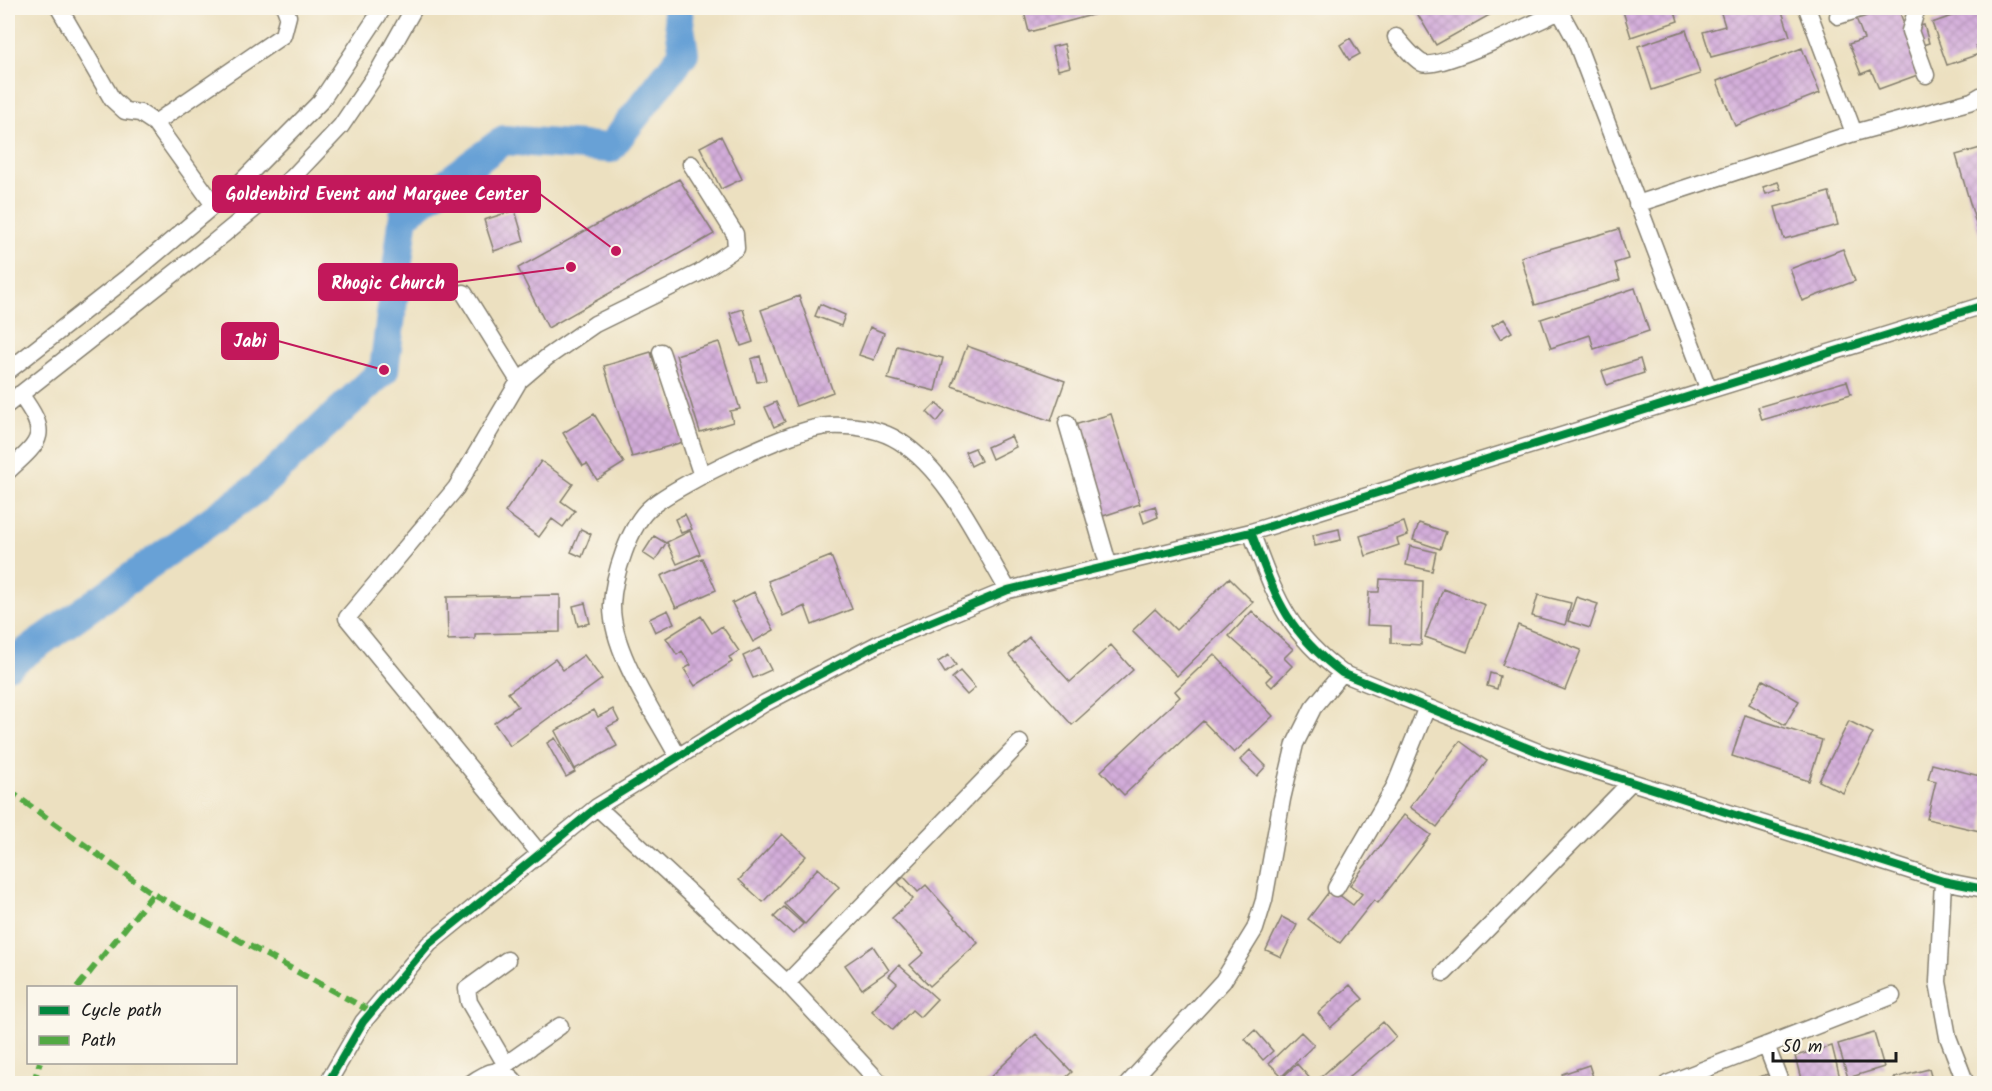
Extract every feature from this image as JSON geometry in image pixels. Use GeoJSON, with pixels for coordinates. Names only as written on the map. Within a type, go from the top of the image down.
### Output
{"type":"FeatureCollection","features":[{"type":"Feature","properties":{"kind":"street"},"geometry":{"type":"LineString","coordinates":[[59,8],[112,99],[125,111],[140,113],[155,123],[213,205]]}},
{"type":"Feature","properties":{"kind":"street"},"geometry":{"type":"LineString","coordinates":[[155,123],[282,35],[288,16],[285,8]]}},
{"type":"Feature","properties":{"kind":"street"},"geometry":{"type":"LineString","coordinates":[[8,371],[124,281],[240,183],[321,101],[383,8]]}},
{"type":"Feature","properties":{"kind":"street"},"geometry":{"type":"LineString","coordinates":[[8,471],[32,449],[40,428],[38,420],[14,399],[213,243],[293,177],[341,126],[379,70],[414,8]]}},
{"type":"Feature","properties":{"kind":"street"},"geometry":{"type":"LineString","coordinates":[[1807,8],[1854,134]]}},
{"type":"Feature","properties":{"kind":"street"},"geometry":{"type":"LineString","coordinates":[[1838,16],[1863,8]]}},
{"type":"Feature","properties":{"kind":"street"},"geometry":{"type":"LineString","coordinates":[[1917,8],[1910,31],[1926,75]]}},
{"type":"Feature","properties":{"kind":"street"},"geometry":{"type":"LineString","coordinates":[[1396,37],[1423,63],[1432,65],[1454,58],[1559,9],[1575,39],[1708,388]]}},
{"type":"Feature","properties":{"kind":"street"},"geometry":{"type":"LineString","coordinates":[[1637,204],[1854,134],[1972,101],[1984,94]]}},
{"type":"Feature","properties":{"kind":"street"},"geometry":{"type":"LineString","coordinates":[[540,854],[347,618],[456,488],[519,381],[546,358],[595,324],[699,273],[736,248],[735,234],[691,164]]}},
{"type":"Feature","properties":{"kind":"street"},"geometry":{"type":"LineString","coordinates":[[464,293],[519,381]]}},
{"type":"Feature","properties":{"kind":"street"},"geometry":{"type":"LineString","coordinates":[[327,1083],[363,1022],[429,944],[597,807],[765,704],[880,643],[1008,590],[1251,532],[1708,388],[1984,305]]}},
{"type":"Feature","properties":{"kind":"street"},"geometry":{"type":"LineString","coordinates":[[661,352],[702,476]]}},
{"type":"Feature","properties":{"kind":"street"},"geometry":{"type":"LineString","coordinates":[[1068,423],[1109,567]]}},
{"type":"Feature","properties":{"kind":"street"},"geometry":{"type":"LineString","coordinates":[[678,758],[617,643],[612,605],[618,572],[631,535],[651,506],[702,476],[777,441],[827,426],[872,428],[898,441],[939,476],[1008,590]]}},
{"type":"Feature","properties":{"kind":"street"},"geometry":{"type":"LineString","coordinates":[[1251,532],[1277,600],[1292,624],[1314,652],[1342,674],[1543,754],[1943,881],[1984,890]]}},
{"type":"Feature","properties":{"kind":"street"},"geometry":{"type":"LineString","coordinates":[[1128,1083],[1223,981],[1255,929],[1264,900],[1282,799],[1295,744],[1313,708],[1342,674]]}},
{"type":"Feature","properties":{"kind":"street"},"geometry":{"type":"LineString","coordinates":[[1336,888],[1395,786],[1427,707]]}},
{"type":"Feature","properties":{"kind":"street"},"geometry":{"type":"LineString","coordinates":[[786,983],[1020,742]]}},
{"type":"Feature","properties":{"kind":"street"},"geometry":{"type":"LineString","coordinates":[[1444,973],[1631,782]]}},
{"type":"Feature","properties":{"kind":"street"},"geometry":{"type":"LineString","coordinates":[[597,807],[786,983],[880,1083]]}},
{"type":"Feature","properties":{"kind":"street"},"geometry":{"type":"LineString","coordinates":[[1943,881],[1938,982],[1948,1037],[1966,1083]]}},
{"type":"Feature","properties":{"kind":"street"},"geometry":{"type":"LineString","coordinates":[[507,960],[467,989],[469,1002],[502,1067],[517,1083]]}},
{"type":"Feature","properties":{"kind":"street"},"geometry":{"type":"LineString","coordinates":[[1667,1083],[1892,996]]}},
{"type":"Feature","properties":{"kind":"street"},"geometry":{"type":"LineString","coordinates":[[470,1083],[488,1071],[502,1067],[560,1026]]}},
{"type":"Feature","properties":{"kind":"street"},"geometry":{"type":"LineString","coordinates":[[1766,1045],[1781,1083]]}},
{"type":"Feature","properties":{"kind":"building"},"geometry":{"type":"Polygon","coordinates":[[[1023,8],[1101,8],[1103,12],[1029,32],[1023,8]]]}},
{"type":"Feature","properties":{"kind":"building"},"geometry":{"type":"Polygon","coordinates":[[[1419,8],[1502,8],[1436,45],[1415,10],[1419,8]]]}},
{"type":"Feature","properties":{"kind":"building"},"geometry":{"type":"Polygon","coordinates":[[[1622,8],[1674,8],[1678,21],[1631,37],[1622,8]]]}},
{"type":"Feature","properties":{"kind":"building"},"geometry":{"type":"Polygon","coordinates":[[[1781,8],[1790,36],[1711,57],[1703,32],[1725,26],[1720,10],[1781,8]]]}},
{"type":"Feature","properties":{"kind":"building"},"geometry":{"type":"Polygon","coordinates":[[[1883,8],[1898,8],[1923,73],[1879,89],[1871,70],[1861,74],[1849,44],[1864,39],[1856,18],[1883,8]]]}},
{"type":"Feature","properties":{"kind":"building"},"geometry":{"type":"Polygon","coordinates":[[[1974,8],[1984,8],[1984,43],[1976,46],[1979,54],[1947,65],[1932,23],[1974,8]]]}},
{"type":"Feature","properties":{"kind":"building"},"geometry":{"type":"Polygon","coordinates":[[[1924,25],[1929,43],[1917,47],[1912,28],[1924,25]]]}},
{"type":"Feature","properties":{"kind":"building"},"geometry":{"type":"Polygon","coordinates":[[[1686,30],[1700,74],[1652,90],[1638,46],[1686,30]]]}},
{"type":"Feature","properties":{"kind":"building"},"geometry":{"type":"Polygon","coordinates":[[[1350,38],[1360,54],[1349,60],[1340,45],[1350,38]]]}},
{"type":"Feature","properties":{"kind":"building"},"geometry":{"type":"Polygon","coordinates":[[[1064,44],[1070,67],[1058,70],[1052,47],[1064,44]]]}},
{"type":"Feature","properties":{"kind":"building"},"geometry":{"type":"Polygon","coordinates":[[[1802,48],[1820,93],[1735,126],[1717,81],[1802,48]]]}},
{"type":"Feature","properties":{"kind":"building"},"geometry":{"type":"Polygon","coordinates":[[[721,136],[742,179],[721,189],[700,147],[721,136]]]}},
{"type":"Feature","properties":{"kind":"building"},"geometry":{"type":"Polygon","coordinates":[[[1984,147],[1984,251],[1956,155],[1984,147]]]}},
{"type":"Feature","properties":{"kind":"building"},"geometry":{"type":"Polygon","coordinates":[[[679,179],[714,234],[548,328],[518,268],[679,179]]]}},
{"type":"Feature","properties":{"kind":"building"},"geometry":{"type":"Polygon","coordinates":[[[1778,182],[1781,189],[1766,194],[1763,187],[1778,182]]]}},
{"type":"Feature","properties":{"kind":"building"},"geometry":{"type":"Polygon","coordinates":[[[1829,192],[1838,225],[1784,239],[1775,207],[1829,192]]]}},
{"type":"Feature","properties":{"kind":"building"},"geometry":{"type":"Polygon","coordinates":[[[515,210],[524,241],[494,251],[484,220],[515,210]]]}},
{"type":"Feature","properties":{"kind":"building"},"geometry":{"type":"Polygon","coordinates":[[[1619,229],[1628,259],[1615,263],[1620,280],[1535,305],[1521,257],[1619,229]]]}},
{"type":"Feature","properties":{"kind":"building"},"geometry":{"type":"Polygon","coordinates":[[[1843,249],[1855,281],[1802,301],[1790,269],[1843,249]]]}},
{"type":"Feature","properties":{"kind":"building"},"geometry":{"type":"Polygon","coordinates":[[[1635,288],[1649,331],[1594,349],[1590,335],[1551,348],[1541,319],[1635,288]]]}},
{"type":"Feature","properties":{"kind":"building"},"geometry":{"type":"Polygon","coordinates":[[[799,296],[833,392],[796,406],[761,310],[799,296]]]}},
{"type":"Feature","properties":{"kind":"building"},"geometry":{"type":"Polygon","coordinates":[[[820,304],[845,315],[841,326],[815,316],[820,304]]]}},
{"type":"Feature","properties":{"kind":"building"},"geometry":{"type":"Polygon","coordinates":[[[743,309],[753,342],[741,346],[730,313],[743,309]]]}},
{"type":"Feature","properties":{"kind":"building"},"geometry":{"type":"Polygon","coordinates":[[[1504,319],[1512,332],[1500,339],[1492,326],[1504,319]]]}},
{"type":"Feature","properties":{"kind":"building"},"geometry":{"type":"Polygon","coordinates":[[[870,327],[884,333],[874,360],[859,355],[870,327]]]}},
{"type":"Feature","properties":{"kind":"building"},"geometry":{"type":"Polygon","coordinates":[[[719,342],[740,409],[730,411],[733,422],[700,432],[676,355],[719,342]]]}},
{"type":"Feature","properties":{"kind":"building"},"geometry":{"type":"Polygon","coordinates":[[[897,346],[943,358],[935,391],[888,379],[897,346]]]}},
{"type":"Feature","properties":{"kind":"building"},"geometry":{"type":"Polygon","coordinates":[[[967,346],[1065,381],[1051,421],[952,386],[967,346]]]}},
{"type":"Feature","properties":{"kind":"building"},"geometry":{"type":"Polygon","coordinates":[[[651,352],[656,370],[660,368],[683,442],[632,457],[604,366],[651,352]]]}},
{"type":"Feature","properties":{"kind":"building"},"geometry":{"type":"Polygon","coordinates":[[[760,356],[766,380],[757,382],[751,359],[760,356]]]}},
{"type":"Feature","properties":{"kind":"building"},"geometry":{"type":"Polygon","coordinates":[[[1640,359],[1644,373],[1607,385],[1602,371],[1640,359]]]}},
{"type":"Feature","properties":{"kind":"building"},"geometry":{"type":"Polygon","coordinates":[[[1847,381],[1851,394],[1762,420],[1758,407],[1847,381]]]}},
{"type":"Feature","properties":{"kind":"building"},"geometry":{"type":"Polygon","coordinates":[[[776,402],[785,422],[774,427],[765,407],[776,402]]]}},
{"type":"Feature","properties":{"kind":"building"},"geometry":{"type":"Polygon","coordinates":[[[936,403],[945,412],[937,422],[927,412],[936,403]]]}},
{"type":"Feature","properties":{"kind":"building"},"geometry":{"type":"Polygon","coordinates":[[[594,414],[624,463],[597,480],[587,464],[583,466],[563,433],[594,414]]]}},
{"type":"Feature","properties":{"kind":"building"},"geometry":{"type":"Polygon","coordinates":[[[1111,414],[1140,504],[1100,517],[1071,426],[1111,414]]]}},
{"type":"Feature","properties":{"kind":"building"},"geometry":{"type":"Polygon","coordinates":[[[1011,436],[1016,447],[992,459],[987,447],[1011,436]]]}},
{"type":"Feature","properties":{"kind":"building"},"geometry":{"type":"Polygon","coordinates":[[[975,448],[981,461],[971,466],[965,452],[975,448]]]}},
{"type":"Feature","properties":{"kind":"building"},"geometry":{"type":"Polygon","coordinates":[[[541,461],[573,484],[561,501],[575,511],[563,527],[552,519],[539,537],[505,512],[541,461]]]}},
{"type":"Feature","properties":{"kind":"building"},"geometry":{"type":"Polygon","coordinates":[[[1155,506],[1158,517],[1144,523],[1140,511],[1155,506]]]}},
{"type":"Feature","properties":{"kind":"building"},"geometry":{"type":"Polygon","coordinates":[[[685,514],[692,529],[681,533],[675,519],[685,514]]]}},
{"type":"Feature","properties":{"kind":"building"},"geometry":{"type":"Polygon","coordinates":[[[1404,522],[1408,535],[1397,539],[1399,545],[1366,556],[1360,536],[1404,522]]]}},
{"type":"Feature","properties":{"kind":"building"},"geometry":{"type":"Polygon","coordinates":[[[1419,523],[1446,532],[1440,549],[1413,540],[1419,523]]]}},
{"type":"Feature","properties":{"kind":"building"},"geometry":{"type":"Polygon","coordinates":[[[581,529],[591,534],[582,557],[571,552],[581,529]]]}},
{"type":"Feature","properties":{"kind":"building"},"geometry":{"type":"Polygon","coordinates":[[[1339,529],[1341,540],[1315,546],[1313,535],[1339,529]]]}},
{"type":"Feature","properties":{"kind":"building"},"geometry":{"type":"Polygon","coordinates":[[[690,531],[700,554],[677,564],[667,542],[690,531]]]}},
{"type":"Feature","properties":{"kind":"building"},"geometry":{"type":"Polygon","coordinates":[[[654,536],[666,543],[655,561],[643,553],[654,536]]]}},
{"type":"Feature","properties":{"kind":"building"},"geometry":{"type":"Polygon","coordinates":[[[1410,546],[1436,552],[1432,571],[1406,565],[1410,546]]]}},
{"type":"Feature","properties":{"kind":"building"},"geometry":{"type":"Polygon","coordinates":[[[831,556],[852,609],[812,625],[805,606],[783,616],[768,581],[831,556]]]}},
{"type":"Feature","properties":{"kind":"building"},"geometry":{"type":"Polygon","coordinates":[[[702,558],[716,590],[676,608],[661,576],[702,558]]]}},
{"type":"Feature","properties":{"kind":"building"},"geometry":{"type":"Polygon","coordinates":[[[1229,578],[1253,602],[1177,676],[1132,631],[1155,609],[1176,630],[1229,578]]]}},
{"type":"Feature","properties":{"kind":"building"},"geometry":{"type":"Polygon","coordinates":[[[1380,579],[1423,581],[1421,645],[1391,643],[1391,626],[1367,625],[1369,592],[1379,592],[1380,579]]]}},
{"type":"Feature","properties":{"kind":"building"},"geometry":{"type":"Polygon","coordinates":[[[1443,589],[1485,605],[1467,652],[1425,637],[1443,589]]]}},
{"type":"Feature","properties":{"kind":"building"},"geometry":{"type":"Polygon","coordinates":[[[754,592],[774,630],[753,642],[732,603],[754,592]]]}},
{"type":"Feature","properties":{"kind":"building"},"geometry":{"type":"Polygon","coordinates":[[[560,595],[560,632],[475,634],[475,639],[448,640],[447,597],[560,595]]]}},
{"type":"Feature","properties":{"kind":"building"},"geometry":{"type":"Polygon","coordinates":[[[1538,595],[1571,603],[1565,625],[1532,616],[1538,595]]]}},
{"type":"Feature","properties":{"kind":"building"},"geometry":{"type":"Polygon","coordinates":[[[1576,597],[1598,604],[1590,628],[1568,621],[1576,597]]]}},
{"type":"Feature","properties":{"kind":"building"},"geometry":{"type":"Polygon","coordinates":[[[585,603],[590,623],[578,626],[573,606],[585,603]]]}},
{"type":"Feature","properties":{"kind":"building"},"geometry":{"type":"Polygon","coordinates":[[[668,610],[674,623],[655,632],[649,619],[668,610]]]}},
{"type":"Feature","properties":{"kind":"building"},"geometry":{"type":"Polygon","coordinates":[[[1252,611],[1293,649],[1284,658],[1292,666],[1272,687],[1266,681],[1272,675],[1229,636],[1252,611]]]}},
{"type":"Feature","properties":{"kind":"building"},"geometry":{"type":"Polygon","coordinates":[[[701,616],[712,633],[722,626],[739,651],[729,657],[732,662],[695,686],[684,669],[691,665],[682,651],[677,655],[666,638],[701,616]]]}},
{"type":"Feature","properties":{"kind":"building"},"geometry":{"type":"Polygon","coordinates":[[[1518,625],[1581,650],[1565,690],[1502,665],[1518,625]]]}},
{"type":"Feature","properties":{"kind":"building"},"geometry":{"type":"Polygon","coordinates":[[[1029,637],[1070,682],[1111,645],[1133,670],[1072,725],[1009,655],[1029,637]]]}},
{"type":"Feature","properties":{"kind":"building"},"geometry":{"type":"Polygon","coordinates":[[[760,648],[771,670],[753,678],[743,656],[760,648]]]}},
{"type":"Feature","properties":{"kind":"building"},"geometry":{"type":"Polygon","coordinates":[[[1214,654],[1273,716],[1234,753],[1203,721],[1124,795],[1101,771],[1180,697],[1175,691],[1214,654]]]}},
{"type":"Feature","properties":{"kind":"building"},"geometry":{"type":"Polygon","coordinates":[[[584,655],[602,679],[510,746],[494,723],[518,706],[508,693],[555,659],[563,670],[584,655]]]}},
{"type":"Feature","properties":{"kind":"building"},"geometry":{"type":"Polygon","coordinates":[[[949,655],[956,665],[945,673],[938,662],[949,655]]]}},
{"type":"Feature","properties":{"kind":"building"},"geometry":{"type":"Polygon","coordinates":[[[960,671],[975,688],[967,695],[952,678],[960,671]]]}},
{"type":"Feature","properties":{"kind":"building"},"geometry":{"type":"Polygon","coordinates":[[[1490,673],[1500,676],[1497,689],[1487,686],[1490,673]]]}},
{"type":"Feature","properties":{"kind":"building"},"geometry":{"type":"Polygon","coordinates":[[[1763,680],[1799,701],[1785,725],[1749,704],[1763,680]]]}},
{"type":"Feature","properties":{"kind":"building"},"geometry":{"type":"Polygon","coordinates":[[[613,709],[619,721],[607,727],[617,746],[575,769],[555,731],[594,710],[598,717],[613,709]]]}},
{"type":"Feature","properties":{"kind":"building"},"geometry":{"type":"Polygon","coordinates":[[[1745,715],[1822,740],[1809,781],[1732,756],[1745,715]]]}},
{"type":"Feature","properties":{"kind":"building"},"geometry":{"type":"Polygon","coordinates":[[[1849,721],[1873,733],[1843,793],[1819,781],[1849,721]]]}},
{"type":"Feature","properties":{"kind":"building"},"geometry":{"type":"Polygon","coordinates":[[[555,738],[575,772],[566,777],[547,743],[555,738]]]}},
{"type":"Feature","properties":{"kind":"building"},"geometry":{"type":"Polygon","coordinates":[[[1460,741],[1487,761],[1437,827],[1410,807],[1460,741]]]}},
{"type":"Feature","properties":{"kind":"building"},"geometry":{"type":"Polygon","coordinates":[[[1250,750],[1266,766],[1257,776],[1240,760],[1250,750]]]}},
{"type":"Feature","properties":{"kind":"building"},"geometry":{"type":"Polygon","coordinates":[[[1932,764],[1984,777],[1984,832],[1927,819],[1936,781],[1928,779],[1932,764]]]}},
{"type":"Feature","properties":{"kind":"building"},"geometry":{"type":"Polygon","coordinates":[[[1404,815],[1431,835],[1378,903],[1374,900],[1340,943],[1308,919],[1331,889],[1353,905],[1362,894],[1350,885],[1404,815]]]}},
{"type":"Feature","properties":{"kind":"building"},"geometry":{"type":"Polygon","coordinates":[[[782,834],[806,856],[763,902],[739,880],[782,834]]]}},
{"type":"Feature","properties":{"kind":"building"},"geometry":{"type":"Polygon","coordinates":[[[818,868],[839,887],[805,924],[784,904],[818,868]]]}},
{"type":"Feature","properties":{"kind":"building"},"geometry":{"type":"Polygon","coordinates":[[[904,877],[918,892],[926,885],[978,943],[930,986],[910,965],[924,953],[892,918],[913,899],[898,882],[904,877]]]}},
{"type":"Feature","properties":{"kind":"building"},"geometry":{"type":"Polygon","coordinates":[[[784,907],[803,924],[793,934],[774,917],[784,907]]]}},
{"type":"Feature","properties":{"kind":"building"},"geometry":{"type":"Polygon","coordinates":[[[1282,917],[1297,925],[1281,957],[1266,950],[1282,917]]]}},
{"type":"Feature","properties":{"kind":"building"},"geometry":{"type":"Polygon","coordinates":[[[873,946],[889,970],[862,989],[845,965],[873,946]]]}},
{"type":"Feature","properties":{"kind":"building"},"geometry":{"type":"Polygon","coordinates":[[[899,965],[937,999],[920,1017],[912,1010],[893,1030],[872,1011],[897,983],[889,976],[899,965]]]}},
{"type":"Feature","properties":{"kind":"building"},"geometry":{"type":"Polygon","coordinates":[[[1350,985],[1363,999],[1330,1028],[1318,1013],[1350,985]]]}},
{"type":"Feature","properties":{"kind":"building"},"geometry":{"type":"Polygon","coordinates":[[[1383,1022],[1396,1037],[1342,1083],[1314,1083],[1383,1022]]]}},
{"type":"Feature","properties":{"kind":"building"},"geometry":{"type":"Polygon","coordinates":[[[1255,1030],[1273,1051],[1263,1060],[1245,1039],[1255,1030]]]}},
{"type":"Feature","properties":{"kind":"building"},"geometry":{"type":"Polygon","coordinates":[[[1301,1032],[1314,1045],[1282,1076],[1269,1063],[1301,1032]]]}},
{"type":"Feature","properties":{"kind":"building"},"geometry":{"type":"Polygon","coordinates":[[[1874,1033],[1884,1067],[1848,1078],[1838,1044],[1874,1033]]]}},
{"type":"Feature","properties":{"kind":"building"},"geometry":{"type":"Polygon","coordinates":[[[1036,1034],[1072,1072],[1060,1083],[984,1083],[1036,1034]]]}},
{"type":"Feature","properties":{"kind":"building"},"geometry":{"type":"Polygon","coordinates":[[[1832,1046],[1841,1082],[1802,1083],[1795,1056],[1832,1046]]]}},
{"type":"Feature","properties":{"kind":"building"},"geometry":{"type":"Polygon","coordinates":[[[1297,1064],[1313,1082],[1292,1083],[1285,1075],[1297,1064]]]}},
{"type":"Feature","properties":{"kind":"building"},"geometry":{"type":"Polygon","coordinates":[[[1589,1065],[1595,1083],[1565,1083],[1562,1074],[1589,1065]]]}},
{"type":"Feature","properties":{"kind":"building"},"geometry":{"type":"Polygon","coordinates":[[[1929,1069],[1933,1083],[1895,1083],[1894,1078],[1929,1069]]]}},
{"type":"Feature","properties":{"kind":"building"},"geometry":{"type":"Polygon","coordinates":[[[1774,1072],[1778,1083],[1742,1083],[1774,1072]]]}},
{"type":"Feature","properties":{"kind":"waterway"},"geometry":{"type":"LineString","coordinates":[[8,665],[257,488],[384,370],[404,215],[504,140],[610,148],[684,53],[677,8]]}},
{"type":"Feature","properties":{"kind":"marked path"},"geometry":{"type":"LineString","coordinates":[[8,790],[153,894],[372,1012]]}},
{"type":"Feature","properties":{"kind":"marked path"},"geometry":{"type":"LineString","coordinates":[[79,986],[153,894]]}},
{"type":"Feature","properties":{"kind":"marked path"},"geometry":{"type":"LineString","coordinates":[[33,1084],[39,1064]]}},
{"type":"Feature","properties":{"kind":"cycle path"},"geometry":{"type":"LineString","coordinates":[[327,1084],[363,1022],[429,944],[597,807],[765,703],[880,643],[1008,590],[1251,532],[1984,305]]}},
{"type":"Feature","properties":{"kind":"cycle path"},"geometry":{"type":"LineString","coordinates":[[1251,532],[1284,611],[1307,642],[1342,673],[1543,754],[1943,881],[1984,889]]}},
{"type":"Feature","properties":{"kind":"place","name":"Goldenbird Event and Marquee Center"},"geometry":{"type":"Point","coordinates":[616,251]}},
{"type":"Feature","properties":{"kind":"place","name":"Rhogic Church"},"geometry":{"type":"Point","coordinates":[571,267]}},
{"type":"Feature","properties":{"kind":"place","name":"Jabi"},"geometry":{"type":"Point","coordinates":[384,370]}}]}
